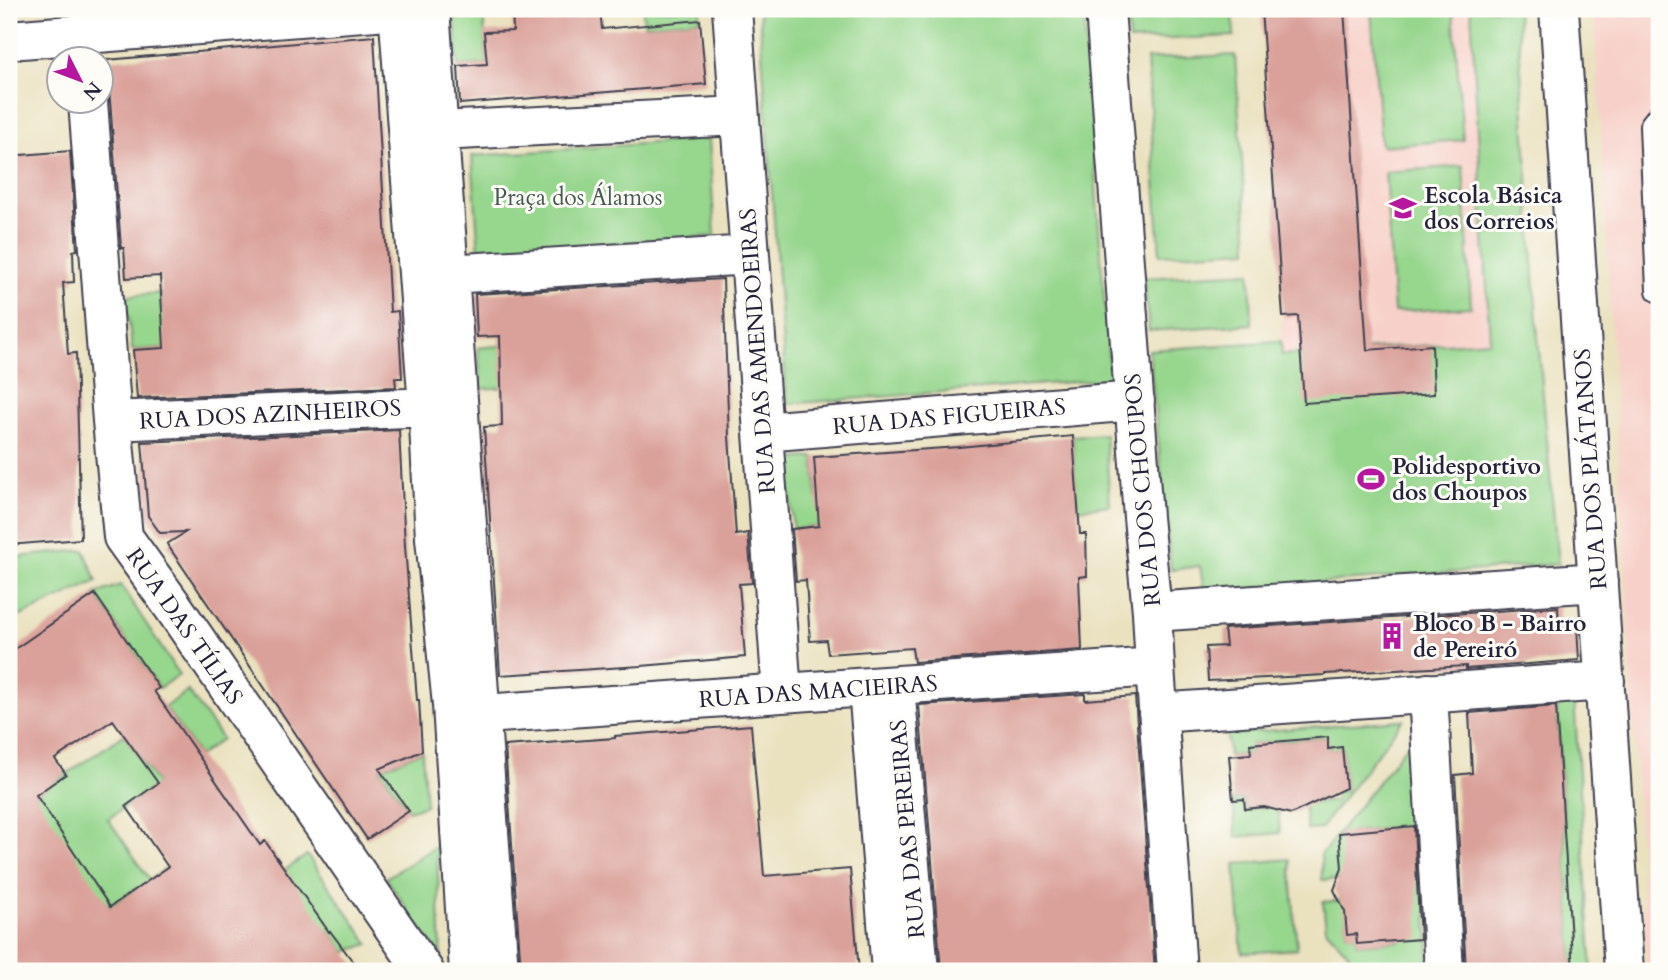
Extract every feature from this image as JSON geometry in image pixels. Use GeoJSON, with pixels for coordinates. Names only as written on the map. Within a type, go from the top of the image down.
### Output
{"type":"FeatureCollection","features":[{"type":"Feature","properties":{"kind":"street"},"geometry":{"type":"LineString","coordinates":[[92,46],[399,9],[443,406]]}},
{"type":"Feature","properties":{"kind":"street"},"geometry":{"type":"LineString","coordinates":[[430,9],[449,274],[435,538],[467,716],[499,971]]}},
{"type":"Feature","properties":{"kind":"street","name":"RUA DAS AMENDOEIRAS"},"geometry":{"type":"LineString","coordinates":[[732,9],[782,694]]}},
{"type":"Feature","properties":{"kind":"street","name":"RUA DOS CHOUPOS"},"geometry":{"type":"LineString","coordinates":[[1105,9],[1177,971]]}},
{"type":"Feature","properties":{"kind":"street","name":"RUA DOS PLÁTANOS"},"geometry":{"type":"LineString","coordinates":[[1559,9],[1624,971]]}},
{"type":"Feature","properties":{"kind":"street"},"geometry":{"type":"LineString","coordinates":[[9,40],[73,46]]}},
{"type":"Feature","properties":{"kind":"street","name":"RUA DAS TÍLIAS"},"geometry":{"type":"LineString","coordinates":[[89,116],[123,537],[424,971]]}},
{"type":"Feature","properties":{"kind":"street"},"geometry":{"type":"LineString","coordinates":[[439,131],[740,116]]}},
{"type":"Feature","properties":{"kind":"street"},"geometry":{"type":"LineString","coordinates":[[449,274],[750,255]]}},
{"type":"Feature","properties":{"kind":"street","name":"RUA DAS FIGUEIRAS"},"geometry":{"type":"LineString","coordinates":[[763,432],[1135,401]]}},
{"type":"Feature","properties":{"kind":"street","name":"RUA DOS AZINHEIROS"},"geometry":{"type":"LineString","coordinates":[[112,421],[443,406]]}},
{"type":"Feature","properties":{"kind":"street"},"geometry":{"type":"LineString","coordinates":[[1152,612],[1598,582]]}},
{"type":"Feature","properties":{"kind":"street","name":"RUA DAS MACIEIRAS"},"geometry":{"type":"LineString","coordinates":[[467,716],[1155,667]]}},
{"type":"Feature","properties":{"kind":"street"},"geometry":{"type":"LineString","coordinates":[[1158,713],[1605,681]]}},
{"type":"Feature","properties":{"kind":"street","name":"RUA DAS PEREIRAS"},"geometry":{"type":"LineString","coordinates":[[882,687],[891,971]]}},
{"type":"Feature","properties":{"kind":"street","name":"RUA DAS PEREIRAS"},"geometry":{"type":"LineString","coordinates":[[882,687],[919,971]]}},
{"type":"Feature","properties":{"kind":"street"},"geometry":{"type":"LineString","coordinates":[[1428,693],[1444,971]]}},
{"type":"Feature","properties":{"kind":"street"},"geometry":{"type":"LineString","coordinates":[[467,716],[468,971]]}},
{"type":"Feature","properties":{"kind":"lane"},"geometry":{"type":"LineString","coordinates":[[1659,117],[1652,125],[1659,290]]}},
{"type":"Feature","properties":{"kind":"shaded area","name":"Escola Básica dos Correios"},"geometry":{"type":"Polygon","coordinates":[[[1261,9],[1517,9],[1538,338],[1282,355],[1283,317],[1261,9]]]}},
{"type":"Feature","properties":{"kind":"shaded area"},"geometry":{"type":"Polygon","coordinates":[[[1594,9],[1659,9],[1659,971],[1647,971],[1594,9]]]}},
{"type":"Feature","properties":{"kind":"green space"},"geometry":{"type":"Polygon","coordinates":[[[454,9],[483,9],[487,64],[458,66],[454,9]]]}},
{"type":"Feature","properties":{"kind":"green space"},"geometry":{"type":"Polygon","coordinates":[[[643,9],[700,9],[700,20],[644,25],[643,9]]]}},
{"type":"Feature","properties":{"kind":"green space"},"geometry":{"type":"Polygon","coordinates":[[[759,9],[1083,9],[1110,379],[787,404],[759,9]]]}},
{"type":"Feature","properties":{"kind":"green space"},"geometry":{"type":"Polygon","coordinates":[[[1127,9],[1233,9],[1234,36],[1129,41],[1127,9]]]}},
{"type":"Feature","properties":{"kind":"green space"},"geometry":{"type":"Polygon","coordinates":[[[1371,9],[1453,9],[1463,140],[1381,146],[1371,9]]]}},
{"type":"Feature","properties":{"kind":"green space","name":"Polidesportivo dos Choupos"},"geometry":{"type":"Polygon","coordinates":[[[1471,9],[1517,9],[1538,338],[1558,564],[1204,592],[1200,566],[1171,570],[1149,350],[1281,341],[1282,355],[1490,341],[1471,9]]]}},
{"type":"Feature","properties":{"kind":"green space"},"geometry":{"type":"Polygon","coordinates":[[[1235,55],[1248,250],[1160,255],[1147,59],[1235,55]]]}},
{"type":"Feature","properties":{"kind":"green space","name":"Praça dos Álamos"},"geometry":{"type":"Polygon","coordinates":[[[709,139],[715,236],[479,253],[472,156],[709,139]]]}},
{"type":"Feature","properties":{"kind":"green space"},"geometry":{"type":"Polygon","coordinates":[[[1463,166],[1471,307],[1394,312],[1385,172],[1463,166]]]}},
{"type":"Feature","properties":{"kind":"green space"},"geometry":{"type":"Polygon","coordinates":[[[1250,272],[1252,324],[1149,331],[1144,278],[1250,272]]]}},
{"type":"Feature","properties":{"kind":"green space"},"geometry":{"type":"Polygon","coordinates":[[[161,293],[162,308],[194,346],[132,350],[126,296],[161,293]]]}},
{"type":"Feature","properties":{"kind":"green space"},"geometry":{"type":"Polygon","coordinates":[[[518,344],[521,386],[481,389],[478,348],[518,344]]]}},
{"type":"Feature","properties":{"kind":"green space"},"geometry":{"type":"Polygon","coordinates":[[[1105,434],[1110,505],[1077,509],[1073,436],[1105,434]]]}},
{"type":"Feature","properties":{"kind":"green space"},"geometry":{"type":"Polygon","coordinates":[[[814,457],[817,497],[832,525],[793,529],[787,459],[814,457]]]}},
{"type":"Feature","properties":{"kind":"green space"},"geometry":{"type":"Polygon","coordinates":[[[84,550],[97,581],[12,620],[9,612],[9,558],[84,550]]]}},
{"type":"Feature","properties":{"kind":"green space"},"geometry":{"type":"Polygon","coordinates":[[[121,585],[179,675],[159,688],[95,594],[121,585]]]}},
{"type":"Feature","properties":{"kind":"green space"},"geometry":{"type":"Polygon","coordinates":[[[188,691],[222,739],[199,756],[165,707],[188,691]]]}},
{"type":"Feature","properties":{"kind":"green space"},"geometry":{"type":"Polygon","coordinates":[[[1574,698],[1592,971],[1573,971],[1556,699],[1574,698]]]}},
{"type":"Feature","properties":{"kind":"green space"},"geometry":{"type":"Polygon","coordinates":[[[1403,720],[1320,829],[1307,830],[1304,804],[1336,801],[1336,792],[1346,791],[1342,748],[1328,749],[1327,737],[1251,744],[1251,754],[1229,756],[1227,734],[1403,720]]]}},
{"type":"Feature","properties":{"kind":"green space"},"geometry":{"type":"Polygon","coordinates":[[[1418,731],[1430,971],[1365,971],[1326,929],[1323,902],[1345,900],[1347,934],[1356,934],[1357,944],[1400,941],[1393,828],[1349,832],[1350,843],[1343,879],[1322,880],[1321,855],[1418,731]]]}},
{"type":"Feature","properties":{"kind":"green space"},"geometry":{"type":"Polygon","coordinates":[[[124,735],[158,784],[108,819],[150,880],[170,865],[211,957],[169,971],[104,971],[110,968],[136,889],[110,907],[36,832],[9,839],[9,762],[16,759],[28,800],[124,735]]]}},
{"type":"Feature","properties":{"kind":"green space"},"geometry":{"type":"Polygon","coordinates":[[[422,751],[426,805],[409,811],[380,769],[422,751]]]}},
{"type":"Feature","properties":{"kind":"green space"},"geometry":{"type":"Polygon","coordinates":[[[1244,799],[1245,809],[1278,806],[1280,833],[1236,837],[1233,800],[1244,799]]]}},
{"type":"Feature","properties":{"kind":"green space"},"geometry":{"type":"Polygon","coordinates":[[[437,846],[441,957],[386,878],[437,846]]]}},
{"type":"Feature","properties":{"kind":"green space"},"geometry":{"type":"Polygon","coordinates":[[[307,855],[369,944],[345,952],[330,931],[285,961],[291,969],[234,971],[273,954],[285,870],[307,855]]]}},
{"type":"Feature","properties":{"kind":"green space"},"geometry":{"type":"Polygon","coordinates":[[[1290,859],[1297,949],[1242,953],[1235,864],[1290,859]]]}},
{"type":"Feature","properties":{"kind":"building"},"geometry":{"type":"Polygon","coordinates":[[[512,9],[600,9],[602,29],[700,20],[706,84],[460,104],[458,66],[487,64],[484,32],[513,31],[512,9]]]}},
{"type":"Feature","properties":{"kind":"building"},"geometry":{"type":"Polygon","coordinates":[[[1261,9],[1344,9],[1367,350],[1432,345],[1434,394],[1304,403],[1298,316],[1283,317],[1261,9]]]}},
{"type":"Feature","properties":{"kind":"building"},"geometry":{"type":"Polygon","coordinates":[[[374,36],[390,312],[398,311],[402,378],[395,378],[396,387],[137,398],[133,350],[164,348],[160,276],[126,278],[124,248],[121,248],[111,116],[116,116],[116,59],[374,36]]]}},
{"type":"Feature","properties":{"kind":"building"},"geometry":{"type":"Polygon","coordinates":[[[70,151],[77,250],[73,251],[74,282],[63,283],[68,354],[76,353],[81,539],[9,545],[9,156],[70,151]]]}},
{"type":"Feature","properties":{"kind":"building"},"geometry":{"type":"Polygon","coordinates":[[[723,279],[736,535],[748,533],[752,583],[739,584],[745,657],[500,675],[484,427],[502,426],[500,336],[477,337],[475,294],[723,279]]]}},
{"type":"Feature","properties":{"kind":"building"},"geometry":{"type":"Polygon","coordinates":[[[399,430],[405,546],[422,751],[379,769],[409,811],[367,839],[167,544],[186,532],[160,533],[148,516],[142,442],[399,430]]]}},
{"type":"Feature","properties":{"kind":"building"},"geometry":{"type":"Polygon","coordinates":[[[1073,436],[1080,534],[1086,534],[1087,576],[1079,577],[1082,650],[914,662],[912,648],[828,654],[826,640],[810,641],[806,580],[796,581],[792,529],[819,526],[814,457],[1073,436]]]}},
{"type":"Feature","properties":{"kind":"building"},"geometry":{"type":"Polygon","coordinates":[[[95,594],[159,688],[154,691],[260,845],[265,841],[360,971],[9,971],[9,653],[95,594]],[[113,720],[55,759],[66,774],[36,795],[110,907],[168,867],[126,806],[158,783],[113,720]]]}},
{"type":"Feature","properties":{"kind":"building","name":"Bloco B - Bairro de Pereiró"},"geometry":{"type":"Polygon","coordinates":[[[1558,607],[1559,627],[1577,626],[1579,660],[1466,669],[1466,666],[1208,681],[1206,647],[1226,646],[1224,629],[1558,607]]]}},
{"type":"Feature","properties":{"kind":"building"},"geometry":{"type":"Polygon","coordinates":[[[1085,694],[1085,700],[1135,696],[1155,971],[941,971],[919,705],[1085,694]]]}},
{"type":"Feature","properties":{"kind":"building"},"geometry":{"type":"Polygon","coordinates":[[[1556,706],[1573,971],[1466,971],[1455,775],[1472,773],[1469,713],[1556,706]]]}},
{"type":"Feature","properties":{"kind":"building"},"geometry":{"type":"Polygon","coordinates":[[[751,725],[764,876],[850,869],[859,971],[521,971],[505,746],[751,725]]]}},
{"type":"Feature","properties":{"kind":"building"},"geometry":{"type":"Polygon","coordinates":[[[1328,737],[1328,749],[1342,747],[1346,788],[1291,814],[1264,807],[1245,809],[1244,799],[1233,800],[1229,756],[1251,754],[1250,744],[1328,737]]]}},
{"type":"Feature","properties":{"kind":"building"},"geometry":{"type":"Polygon","coordinates":[[[1414,826],[1420,939],[1357,944],[1356,934],[1347,935],[1345,912],[1334,890],[1342,868],[1339,833],[1414,826]]]}},
{"type":"Feature","properties":{"kind":"place","name":"Escola Básica dos Correios"},"geometry":{"type":"Point","coordinates":[1403,208]}},
{"type":"Feature","properties":{"kind":"place","name":"Polidesportivo dos Choupos"},"geometry":{"type":"Point","coordinates":[1371,479]}},
{"type":"Feature","properties":{"kind":"place","name":"Bloco B - Bairro de Pereiró"},"geometry":{"type":"Point","coordinates":[1392,636]}}]}
